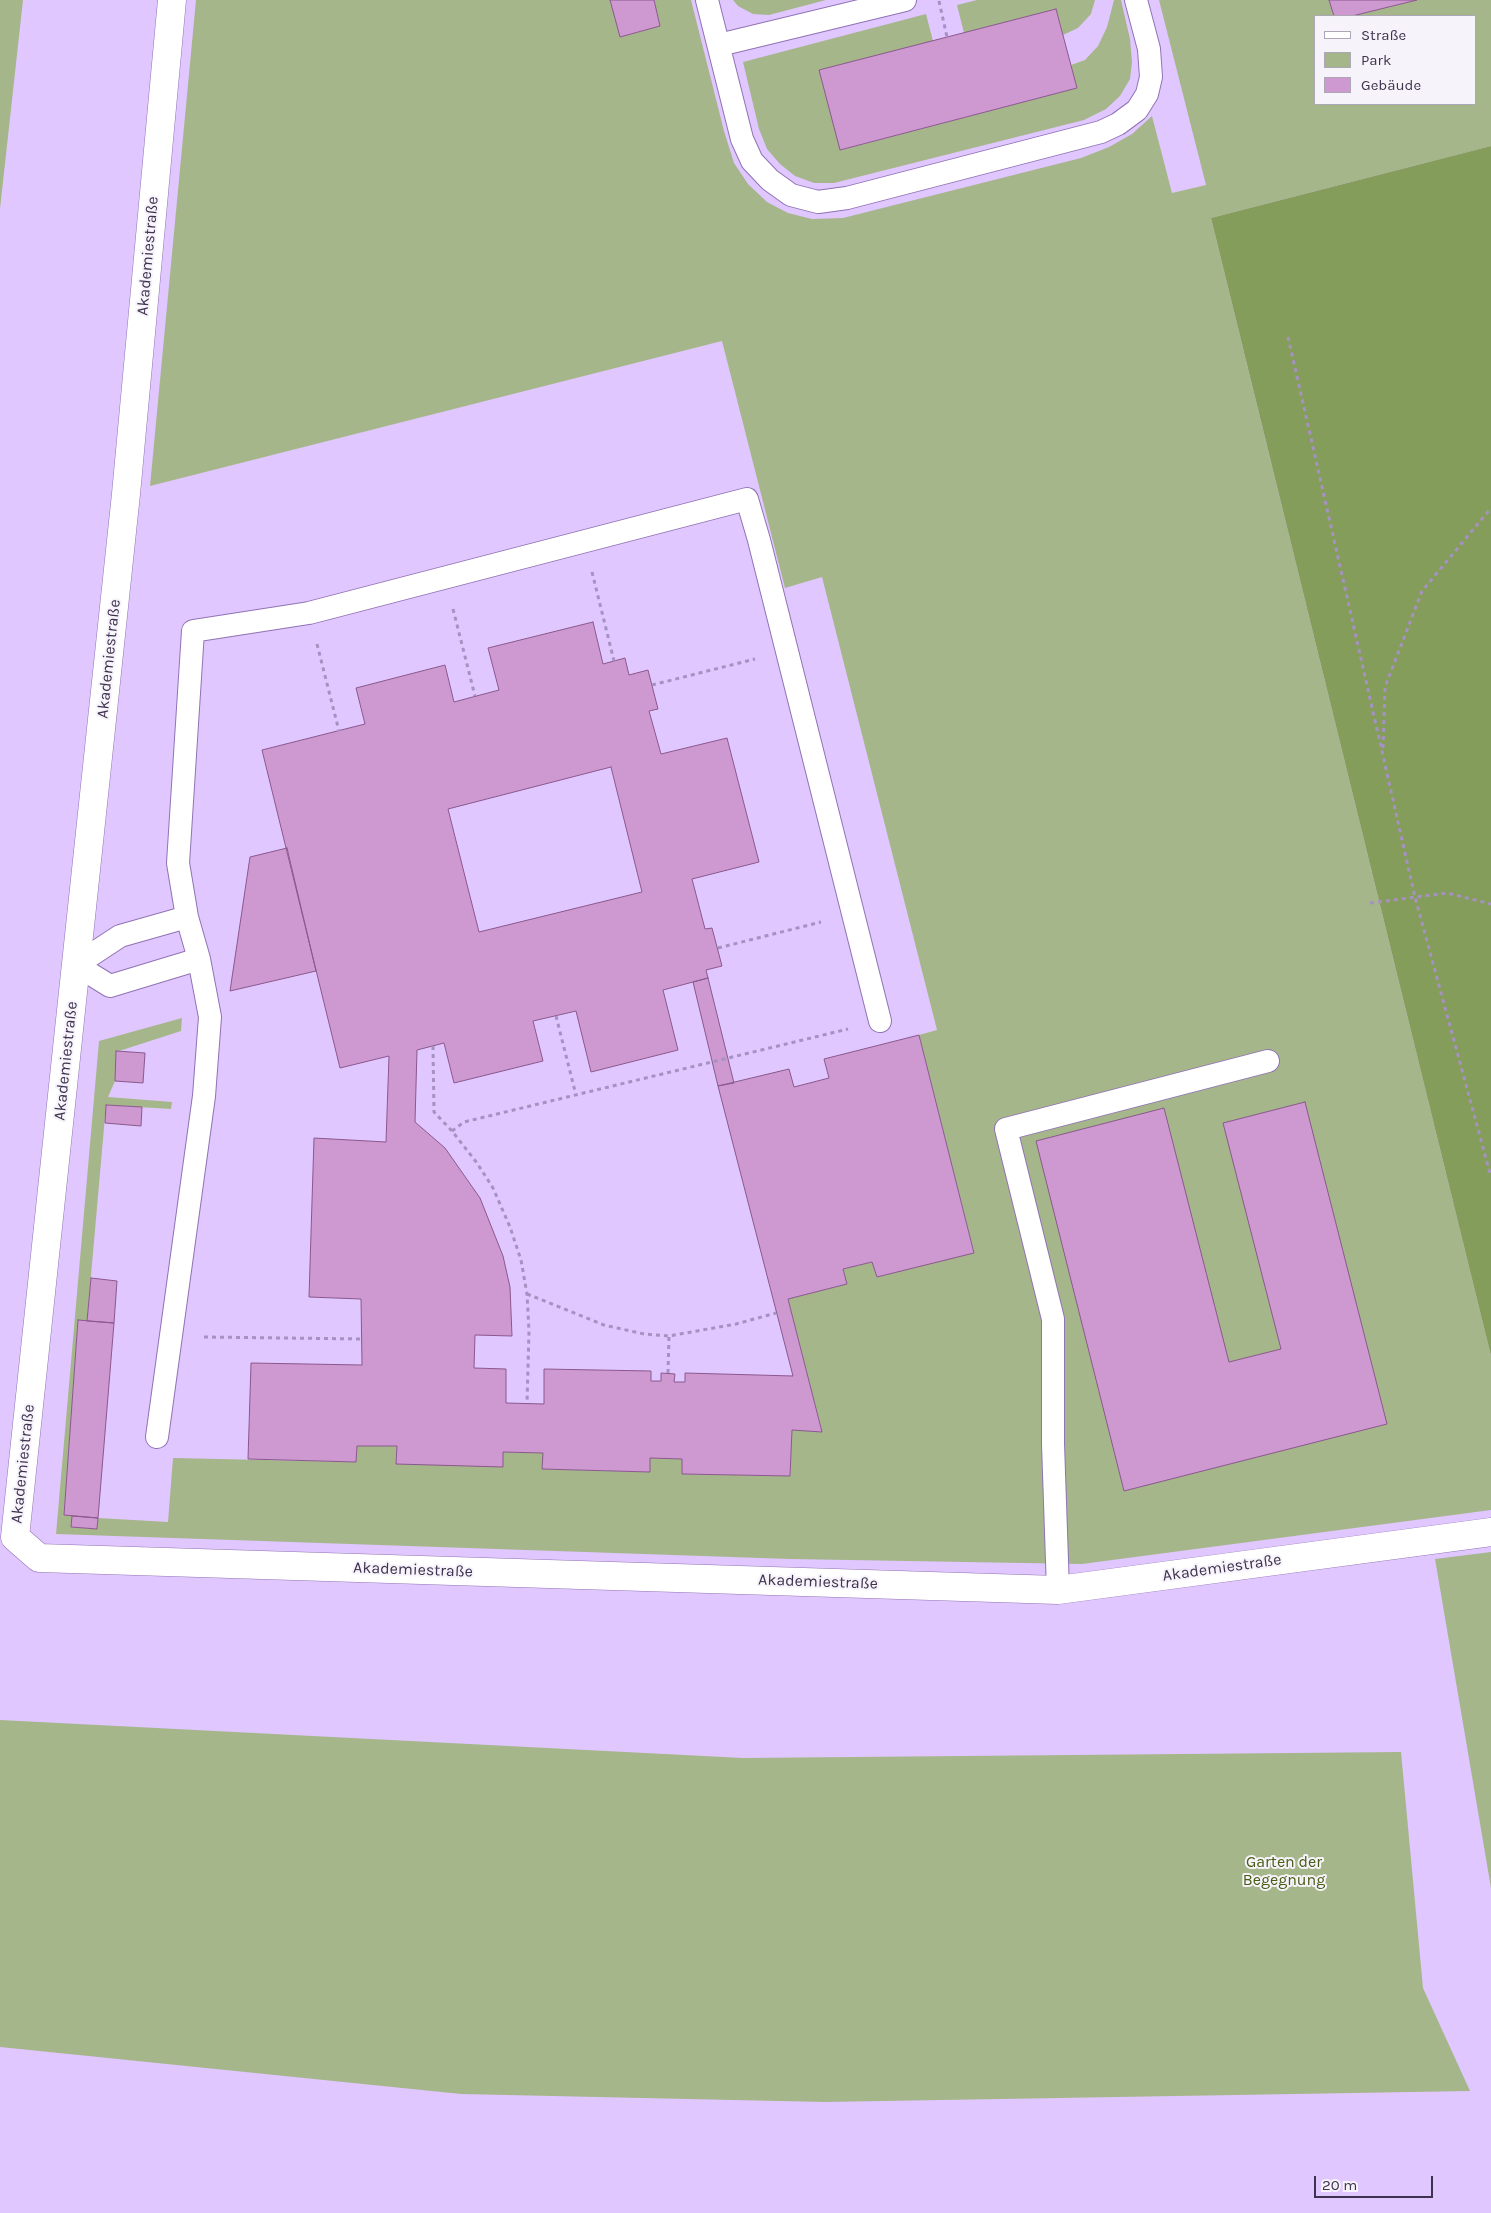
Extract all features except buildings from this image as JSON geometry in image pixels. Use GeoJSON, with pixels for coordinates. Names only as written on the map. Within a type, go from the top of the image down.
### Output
{"type":"FeatureCollection","features":[{"type":"Feature","properties":{"kind":"street","name":"Akademiestraße"},"geometry":{"type":"LineString","coordinates":[[172,0],[127,484],[15,1537],[39,1558],[1058,1590],[1491,1532]]}},
{"type":"Feature","properties":{"kind":"lane"},"geometry":{"type":"LineString","coordinates":[[708,0],[742,139],[752,161],[770,180],[791,195],[818,202],[856,196],[1100,132],[1118,124],[1137,110],[1147,94],[1151,77],[1149,49],[1136,0]]}},
{"type":"Feature","properties":{"kind":"lane"},"geometry":{"type":"LineString","coordinates":[[718,45],[905,0]]}},
{"type":"Feature","properties":{"kind":"lane"},"geometry":{"type":"LineString","coordinates":[[157,1437],[204,1096],[210,1017],[198,959],[186,917],[178,863],[193,631],[309,612],[747,499],[880,1021]]}},
{"type":"Feature","properties":{"kind":"lane"},"geometry":{"type":"LineString","coordinates":[[186,917],[120,936],[76,965],[110,986],[198,959]]}},
{"type":"Feature","properties":{"kind":"lane"},"geometry":{"type":"LineString","coordinates":[[1058,1590],[1053,1444],[1053,1319],[1006,1129],[1268,1061]]}},
{"type":"Feature","properties":{"kind":"path"},"geometry":{"type":"LineString","coordinates":[[939,0],[948,37]]}},
{"type":"Feature","properties":{"kind":"path"},"geometry":{"type":"LineString","coordinates":[[1288,337],[1415,897],[1491,1177]]}},
{"type":"Feature","properties":{"kind":"path"},"geometry":{"type":"LineString","coordinates":[[1383,754],[1385,687],[1422,591],[1491,508]]}},
{"type":"Feature","properties":{"kind":"path"},"geometry":{"type":"LineString","coordinates":[[585,541],[614,661]]}},
{"type":"Feature","properties":{"kind":"path"},"geometry":{"type":"LineString","coordinates":[[445,577],[475,696]]}},
{"type":"Feature","properties":{"kind":"path"},"geometry":{"type":"LineString","coordinates":[[309,612],[339,731]]}},
{"type":"Feature","properties":{"kind":"path"},"geometry":{"type":"LineString","coordinates":[[652,685],[787,650]]}},
{"type":"Feature","properties":{"kind":"path"},"geometry":{"type":"LineString","coordinates":[[1370,903],[1447,893],[1491,904]]}},
{"type":"Feature","properties":{"kind":"path"},"geometry":{"type":"LineString","coordinates":[[718,948],[854,914]]}},
{"type":"Feature","properties":{"kind":"path"},"geometry":{"type":"LineString","coordinates":[[556,1016],[576,1094]]}},
{"type":"Feature","properties":{"kind":"path"},"geometry":{"type":"LineString","coordinates":[[452,1131],[464,1122],[880,1021]]}},
{"type":"Feature","properties":{"kind":"path"},"geometry":{"type":"LineString","coordinates":[[433,1046],[434,1112],[452,1131],[477,1163],[493,1188],[516,1243],[521,1260],[527,1294],[529,1331],[527,1403]]}},
{"type":"Feature","properties":{"kind":"path"},"geometry":{"type":"LineString","coordinates":[[527,1294],[604,1325],[644,1334],[669,1336],[736,1324],[776,1313]]}},
{"type":"Feature","properties":{"kind":"path"},"geometry":{"type":"LineString","coordinates":[[171,1336],[362,1339]]}},
{"type":"Feature","properties":{"kind":"path"},"geometry":{"type":"LineString","coordinates":[[668,1374],[669,1336]]}},
{"type":"Feature","properties":{"kind":"green space"},"geometry":{"type":"Polygon","coordinates":[[[0,0],[23,0],[0,209],[0,0]]]}},
{"type":"Feature","properties":{"kind":"green space"},"geometry":{"type":"Polygon","coordinates":[[[196,0],[610,0],[620,37],[660,26],[654,0],[691,0],[724,131],[734,163],[748,184],[767,202],[788,213],[812,219],[843,218],[1081,158],[1109,147],[1132,134],[1152,116],[1172,193],[1206,185],[1159,0],[1329,0],[1334,15],[1314,15],[1314,105],[1476,105],[1476,15],[1356,15],[1417,0],[1491,0],[1491,146],[1211,218],[1491,1356],[1491,1510],[1082,1564],[790,1559],[56,1534],[99,1041],[182,1018],[181,1031],[116,1052],[115,1081],[108,1097],[172,1102],[171,1109],[106,1105],[87,1321],[78,1320],[64,1515],[72,1516],[71,1527],[97,1529],[98,1518],[168,1522],[173,1458],[356,1462],[357,1446],[397,1446],[396,1463],[503,1466],[503,1452],[543,1453],[543,1469],[649,1472],[650,1458],[682,1459],[682,1474],[790,1476],[792,1430],[822,1432],[788,1299],[846,1284],[843,1269],[872,1262],[877,1277],[974,1252],[919,1035],[937,1030],[822,577],[785,588],[722,341],[150,486],[196,0]]]}},
{"type":"Feature","properties":{"kind":"green space"},"geometry":{"type":"Polygon","coordinates":[[[733,0],[826,0],[769,15],[753,14],[738,6],[733,0]]]}},
{"type":"Feature","properties":{"kind":"green space"},"geometry":{"type":"Polygon","coordinates":[[[977,0],[1095,0],[1091,14],[1078,28],[1063,35],[1056,9],[964,33],[957,5],[977,0]]]}},
{"type":"Feature","properties":{"kind":"green space"},"geometry":{"type":"Polygon","coordinates":[[[1114,0],[1121,0],[1130,39],[1132,62],[1130,79],[1120,96],[1106,109],[1084,120],[834,183],[814,183],[795,176],[780,164],[767,149],[759,129],[743,62],[926,14],[933,41],[819,70],[841,150],[1077,88],[1071,65],[1085,60],[1098,46],[1107,27],[1114,0]]]}},
{"type":"Feature","properties":{"kind":"green space"},"geometry":{"type":"Polygon","coordinates":[[[1491,146],[1491,1356],[1211,218],[1491,146]]]}},
{"type":"Feature","properties":{"kind":"green space"},"geometry":{"type":"Polygon","coordinates":[[[1491,1552],[1491,1888],[1435,1559],[1491,1552]]]}},
{"type":"Feature","properties":{"kind":"green space","name":"Garten der Begegnung"},"geometry":{"type":"Polygon","coordinates":[[[0,1720],[743,1758],[1401,1752],[1423,1988],[1470,2091],[824,2102],[461,2094],[0,2047],[0,1720]]]}}]}
